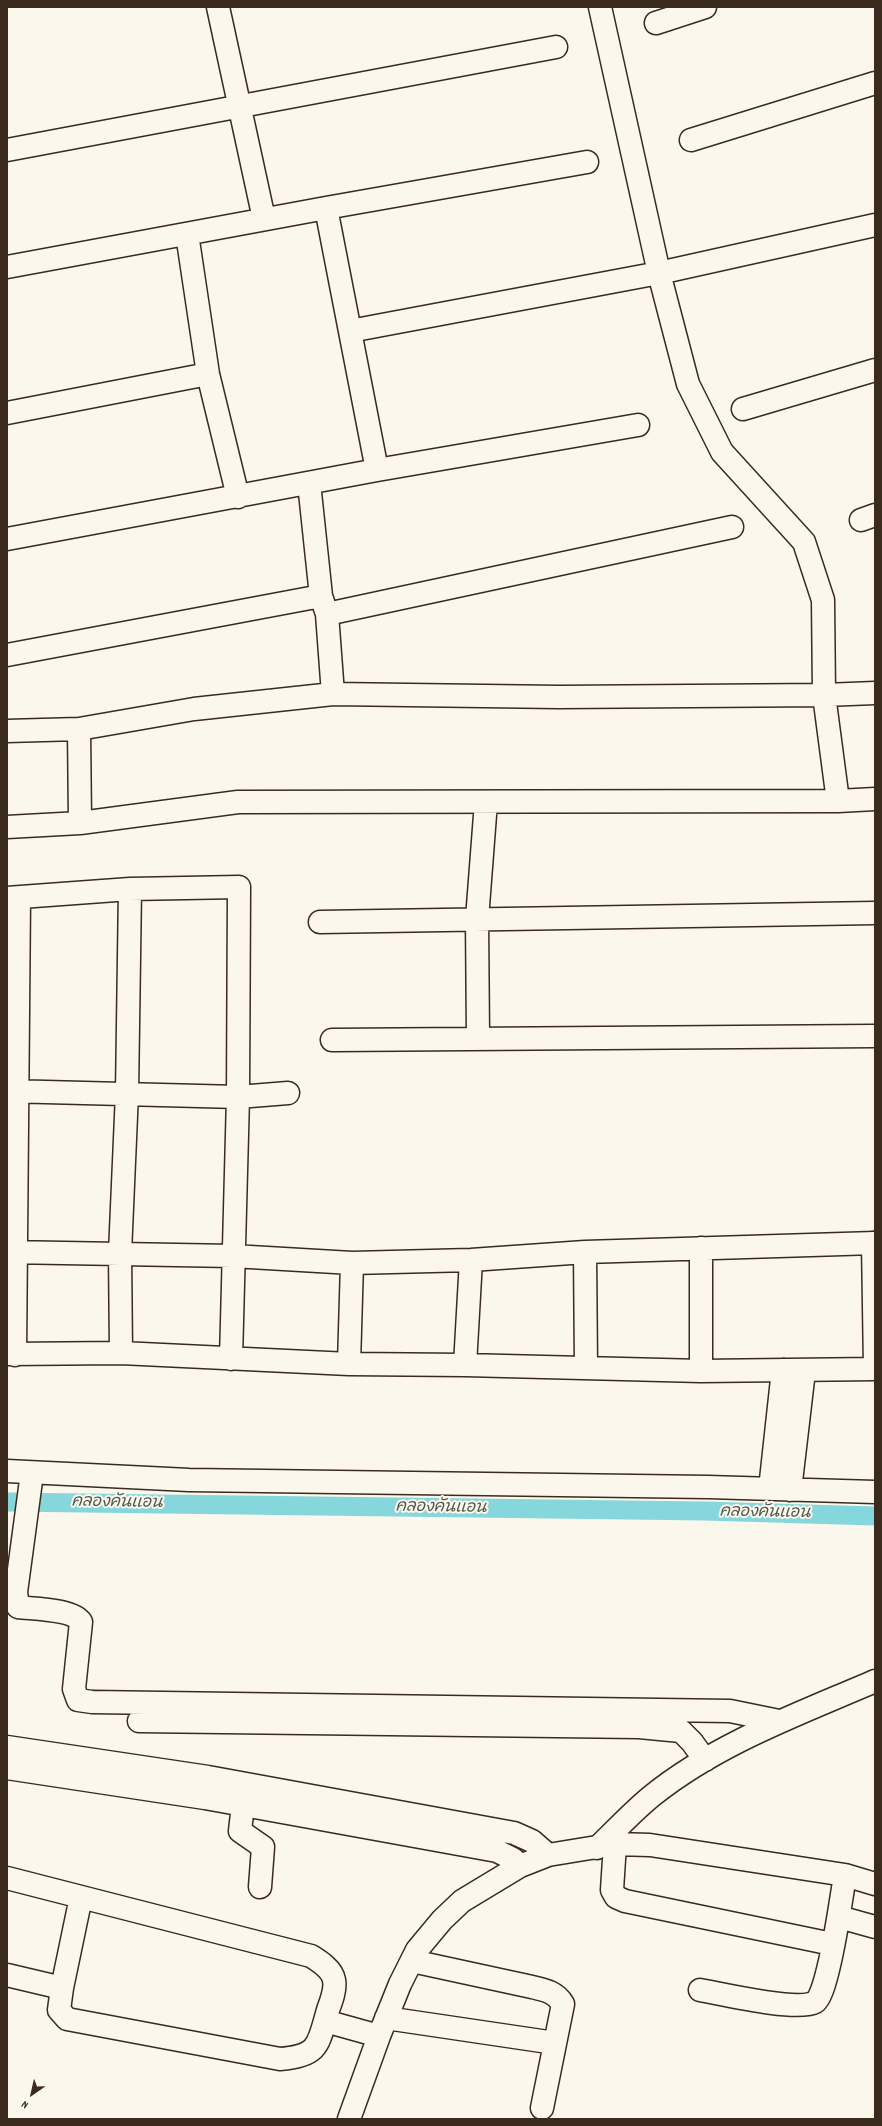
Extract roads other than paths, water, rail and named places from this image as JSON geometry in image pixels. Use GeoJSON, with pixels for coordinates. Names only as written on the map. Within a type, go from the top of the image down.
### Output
{"type":"FeatureCollection","features":[{"type":"Feature","properties":{"kind":"street"},"geometry":{"type":"LineString","coordinates":[[218,7],[264,219]]}},
{"type":"Feature","properties":{"kind":"street"},"geometry":{"type":"LineString","coordinates":[[600,7],[659,273],[688,384],[722,452],[804,542],[823,600],[824,695],[838,801]]}},
{"type":"Feature","properties":{"kind":"street"},"geometry":{"type":"LineString","coordinates":[[656,23],[705,7]]}},
{"type":"Feature","properties":{"kind":"street"},"geometry":{"type":"LineString","coordinates":[[7,150],[556,47]]}},
{"type":"Feature","properties":{"kind":"street"},"geometry":{"type":"LineString","coordinates":[[691,140],[875,83]]}},
{"type":"Feature","properties":{"kind":"street"},"geometry":{"type":"LineString","coordinates":[[7,267],[264,219],[587,162]]}},
{"type":"Feature","properties":{"kind":"street"},"geometry":{"type":"LineString","coordinates":[[326,208],[377,470]]}},
{"type":"Feature","properties":{"kind":"street"},"geometry":{"type":"LineString","coordinates":[[350,331],[659,273],[875,225]]}},
{"type":"Feature","properties":{"kind":"street"},"geometry":{"type":"LineString","coordinates":[[187,234],[208,374],[238,496]]}},
{"type":"Feature","properties":{"kind":"street"},"geometry":{"type":"LineString","coordinates":[[743,409],[875,370]]}},
{"type":"Feature","properties":{"kind":"street"},"geometry":{"type":"LineString","coordinates":[[7,413],[208,374]]}},
{"type":"Feature","properties":{"kind":"street"},"geometry":{"type":"LineString","coordinates":[[7,539],[377,470],[638,425]]}},
{"type":"Feature","properties":{"kind":"street"},"geometry":{"type":"LineString","coordinates":[[309,483],[324,605],[332,694]]}},
{"type":"Feature","properties":{"kind":"street"},"geometry":{"type":"LineString","coordinates":[[7,655],[324,605],[732,527]]}},
{"type":"Feature","properties":{"kind":"street"},"geometry":{"type":"LineString","coordinates":[[7,732],[78,729],[194,709],[332,694],[552,696],[824,695],[875,693]]}},
{"type":"Feature","properties":{"kind":"street"},"geometry":{"type":"LineString","coordinates":[[78,729],[80,823]]}},
{"type":"Feature","properties":{"kind":"street"},"geometry":{"type":"LineString","coordinates":[[7,827],[80,823],[238,802],[875,800]]}},
{"type":"Feature","properties":{"kind":"street"},"geometry":{"type":"LineString","coordinates":[[478,1039],[477,919],[486,802]]}},
{"type":"Feature","properties":{"kind":"street"},"geometry":{"type":"LineString","coordinates":[[11,1252],[233,1256],[352,1263],[471,1260],[586,1252],[874,1243],[875,1369],[701,1371],[586,1367],[349,1364],[231,1359],[121,1353],[11,1354],[11,1252],[13,898],[130,889],[239,887],[238,1097],[233,1256],[231,1359]]}},
{"type":"Feature","properties":{"kind":"street"},"geometry":{"type":"LineString","coordinates":[[121,1353],[120,1253],[127,1093],[130,889]]}},
{"type":"Feature","properties":{"kind":"street"},"geometry":{"type":"LineString","coordinates":[[320,922],[875,913]]}},
{"type":"Feature","properties":{"kind":"street"},"geometry":{"type":"LineString","coordinates":[[332,1040],[875,1036]]}},
{"type":"Feature","properties":{"kind":"street"},"geometry":{"type":"LineString","coordinates":[[12,1091],[238,1097],[288,1093]]}},
{"type":"Feature","properties":{"kind":"street"},"geometry":{"type":"LineString","coordinates":[[701,1248],[701,1371]]}},
{"type":"Feature","properties":{"kind":"street"},"geometry":{"type":"LineString","coordinates":[[586,1252],[586,1367]]}},
{"type":"Feature","properties":{"kind":"street"},"geometry":{"type":"LineString","coordinates":[[465,1365],[471,1260]]}},
{"type":"Feature","properties":{"kind":"street"},"geometry":{"type":"LineString","coordinates":[[349,1364],[352,1263]]}},
{"type":"Feature","properties":{"kind":"street"},"geometry":{"type":"LineString","coordinates":[[780,1489],[793,1370]]}},
{"type":"Feature","properties":{"kind":"street"},"geometry":{"type":"LineString","coordinates":[[7,1471],[31,1482],[188,1480],[780,1489],[875,1492]]}},
{"type":"Feature","properties":{"kind":"street"},"geometry":{"type":"LineString","coordinates":[[31,1482],[16,1592],[18,1607],[69,1613],[78,1617],[81,1622],[74,1690],[78,1700],[730,1711],[779,1721]]}},
{"type":"Feature","properties":{"kind":"street"},"geometry":{"type":"LineString","coordinates":[[606,1846],[653,1795],[705,1760],[779,1721],[875,1681]]}},
{"type":"Feature","properties":{"kind":"street"},"geometry":{"type":"LineString","coordinates":[[139,1721],[639,1728],[681,1731],[692,1742],[705,1760]]}},
{"type":"Feature","properties":{"kind":"street"},"geometry":{"type":"LineString","coordinates":[[13,1758],[514,1833],[532,1840],[548,1855]]}},
{"type":"Feature","properties":{"kind":"street"},"geometry":{"type":"LineString","coordinates":[[207,1788],[243,1805],[497,1851],[513,1859],[520,1866]]}},
{"type":"Feature","properties":{"kind":"street"},"geometry":{"type":"LineString","coordinates":[[243,1805],[240,1831],[263,1847],[260,1887]]}},
{"type":"Feature","properties":{"kind":"street"},"geometry":{"type":"LineString","coordinates":[[349,2119],[382,2027],[417,1950],[442,1920],[462,1901],[520,1866],[548,1855],[606,1846],[650,1845],[845,1875],[875,1884]]}},
{"type":"Feature","properties":{"kind":"street"},"geometry":{"type":"LineString","coordinates":[[606,1846],[612,1890],[616,1897],[625,1901],[832,1944]]}},
{"type":"Feature","properties":{"kind":"street"},"geometry":{"type":"LineString","coordinates":[[700,1990],[762,2002],[785,2004],[814,2003],[819,1999],[823,1991],[839,1917],[845,1875]]}},
{"type":"Feature","properties":{"kind":"street"},"geometry":{"type":"LineString","coordinates":[[7,1878],[311,1956],[327,1968],[334,1980],[332,1998],[322,2036],[312,2049],[298,2057],[280,2059],[67,2019],[59,2010],[62,1988],[81,1897]]}},
{"type":"Feature","properties":{"kind":"street"},"geometry":{"type":"LineString","coordinates":[[839,1917],[875,1927]]}},
{"type":"Feature","properties":{"kind":"street"},"geometry":{"type":"LineString","coordinates":[[412,1961],[551,1992],[563,2004],[542,2108]]}},
{"type":"Feature","properties":{"kind":"street"},"geometry":{"type":"LineString","coordinates":[[7,1975],[62,1988]]}},
{"type":"Feature","properties":{"kind":"street"},"geometry":{"type":"LineString","coordinates":[[325,2021],[555,2043]]}},
{"type":"Feature","properties":{"kind":"waterway","name":"คลองคันแอน"},"geometry":{"type":"LineString","coordinates":[[7,1502],[705,1511],[875,1516]]}}]}
